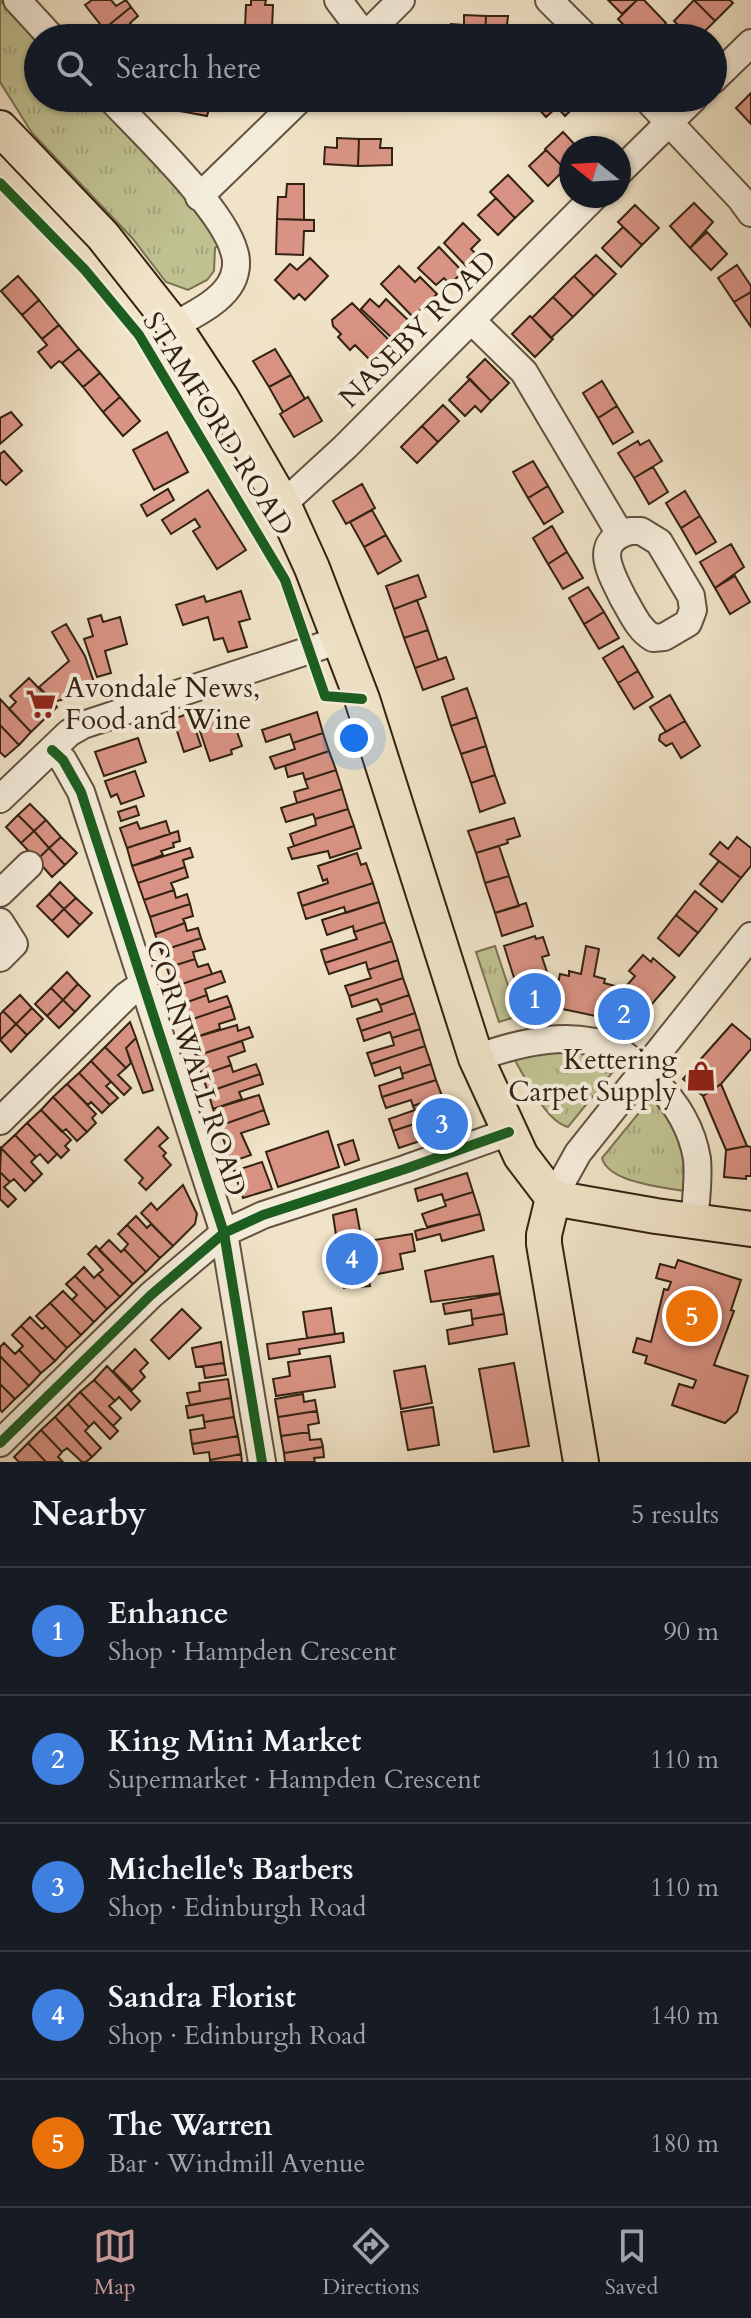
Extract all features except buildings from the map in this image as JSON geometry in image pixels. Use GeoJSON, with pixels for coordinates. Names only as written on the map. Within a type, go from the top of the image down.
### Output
{"type":"FeatureCollection","features":[{"type":"Feature","properties":{"kind":"main road","name":"STAMFORD ROAD"},"geometry":{"type":"LineString","coordinates":[[0,128],[103,236],[174,326],[222,399],[283,504],[312,568],[362,699],[476,1058],[527,1166],[553,1198]]}},
{"type":"Feature","properties":{"kind":"main road"},"geometry":{"type":"LineString","coordinates":[[581,1462],[544,1244],[553,1198],[751,1229]]}},
{"type":"Feature","properties":{"kind":"street"},"geometry":{"type":"LineString","coordinates":[[17,0],[39,24]]}},
{"type":"Feature","properties":{"kind":"street"},"geometry":{"type":"LineString","coordinates":[[338,0],[355,24]]}},
{"type":"Feature","properties":{"kind":"street"},"geometry":{"type":"LineString","coordinates":[[377,24],[401,0]]}},
{"type":"Feature","properties":{"kind":"street"},"geometry":{"type":"LineString","coordinates":[[549,0],[573,24]]}},
{"type":"Feature","properties":{"kind":"street"},"geometry":{"type":"LineString","coordinates":[[727,66],[751,43]]}},
{"type":"Feature","properties":{"kind":"street"},"geometry":{"type":"LineString","coordinates":[[123,112],[199,197],[228,236],[235,253],[236,272],[229,287],[174,326]]}},
{"type":"Feature","properties":{"kind":"street"},"geometry":{"type":"LineString","coordinates":[[199,197],[287,112]]}},
{"type":"Feature","properties":{"kind":"street"},"geometry":{"type":"LineString","coordinates":[[660,112],[751,213]]}},
{"type":"Feature","properties":{"kind":"street"},"geometry":{"type":"LineString","coordinates":[[631,160],[679,112]]}},
{"type":"Feature","properties":{"kind":"street","name":"NASEBY ROAD"},"geometry":{"type":"LineString","coordinates":[[283,504],[345,447],[583,208]]}},
{"type":"Feature","properties":{"kind":"street"},"geometry":{"type":"LineString","coordinates":[[472,321],[524,372],[620,534]]}},
{"type":"Feature","properties":{"kind":"street"},"geometry":{"type":"LineString","coordinates":[[0,799],[69,733],[83,725],[340,640]]}},
{"type":"Feature","properties":{"kind":"street","name":"CORNWALL ROAD"},"geometry":{"type":"LineString","coordinates":[[52,750],[63,760],[81,792],[224,1233],[262,1462]]}},
{"type":"Feature","properties":{"kind":"street"},"geometry":{"type":"LineString","coordinates":[[0,893],[29,865]]}},
{"type":"Feature","properties":{"kind":"street"},"geometry":{"type":"LineString","coordinates":[[0,922],[14,944],[0,958]]}},
{"type":"Feature","properties":{"kind":"street"},"geometry":{"type":"LineString","coordinates":[[553,1198],[575,1158],[751,936]]}},
{"type":"Feature","properties":{"kind":"street"},"geometry":{"type":"LineString","coordinates":[[0,1121],[126,996],[144,983]]}},
{"type":"Feature","properties":{"kind":"street"},"geometry":{"type":"LineString","coordinates":[[476,1058],[521,1044],[578,1040],[615,1049],[643,1070],[671,1099],[682,1116],[691,1138],[698,1172],[694,1221]]}},
{"type":"Feature","properties":{"kind":"street"},"geometry":{"type":"LineString","coordinates":[[0,1443],[151,1295],[224,1233],[263,1215],[509,1132]]}},
{"type":"Feature","properties":{"kind":"green space"},"geometry":{"type":"Polygon","coordinates":[[[0,0],[24,26],[24,112],[108,112],[160,168],[219,245],[215,248],[214,271],[207,280],[188,290],[166,282],[133,239],[32,133],[0,82],[0,0]]]}},
{"type":"Feature","properties":{"kind":"green space"},"geometry":{"type":"Polygon","coordinates":[[[495,946],[518,1016],[499,1022],[476,952],[495,946]]]}},
{"type":"Feature","properties":{"kind":"green space"},"geometry":{"type":"Polygon","coordinates":[[[537,1050],[599,1053],[620,1063],[568,1127],[544,1108],[513,1057],[537,1050]]]}},
{"type":"Feature","properties":{"kind":"green space"},"geometry":{"type":"Polygon","coordinates":[[[651,1098],[667,1109],[687,1160],[683,1191],[624,1178],[606,1166],[602,1158],[651,1098]]]}},
{"type":"Feature","properties":{"kind":"cycle path"},"geometry":{"type":"LineString","coordinates":[[0,183],[85,270],[139,335],[285,580],[325,696],[362,699]]}},
{"type":"Feature","properties":{"kind":"cycle path"},"geometry":{"type":"LineString","coordinates":[[52,750],[63,760],[81,792],[224,1233],[262,1462]]}},
{"type":"Feature","properties":{"kind":"cycle path"},"geometry":{"type":"LineString","coordinates":[[0,1443],[151,1295],[224,1233],[263,1215],[509,1132]]}},
{"type":"Feature","properties":{"kind":"place","name":"Avondale News, Food and Wine"},"geometry":{"type":"Point","coordinates":[41,704]}},
{"type":"Feature","properties":{"kind":"place","name":"Enhance"},"geometry":{"type":"Point","coordinates":[535,999]}},
{"type":"Feature","properties":{"kind":"place","name":"King Mini Market"},"geometry":{"type":"Point","coordinates":[624,1014]}},
{"type":"Feature","properties":{"kind":"place","name":"Kettering Carpet Supply"},"geometry":{"type":"Point","coordinates":[701,1076]}},
{"type":"Feature","properties":{"kind":"place","name":"Michelle's Barbers"},"geometry":{"type":"Point","coordinates":[442,1124]}},
{"type":"Feature","properties":{"kind":"place","name":"Sandra Florist"},"geometry":{"type":"Point","coordinates":[352,1259]}},
{"type":"Feature","properties":{"kind":"place","name":"The Warren"},"geometry":{"type":"Point","coordinates":[692,1316]}}]}
